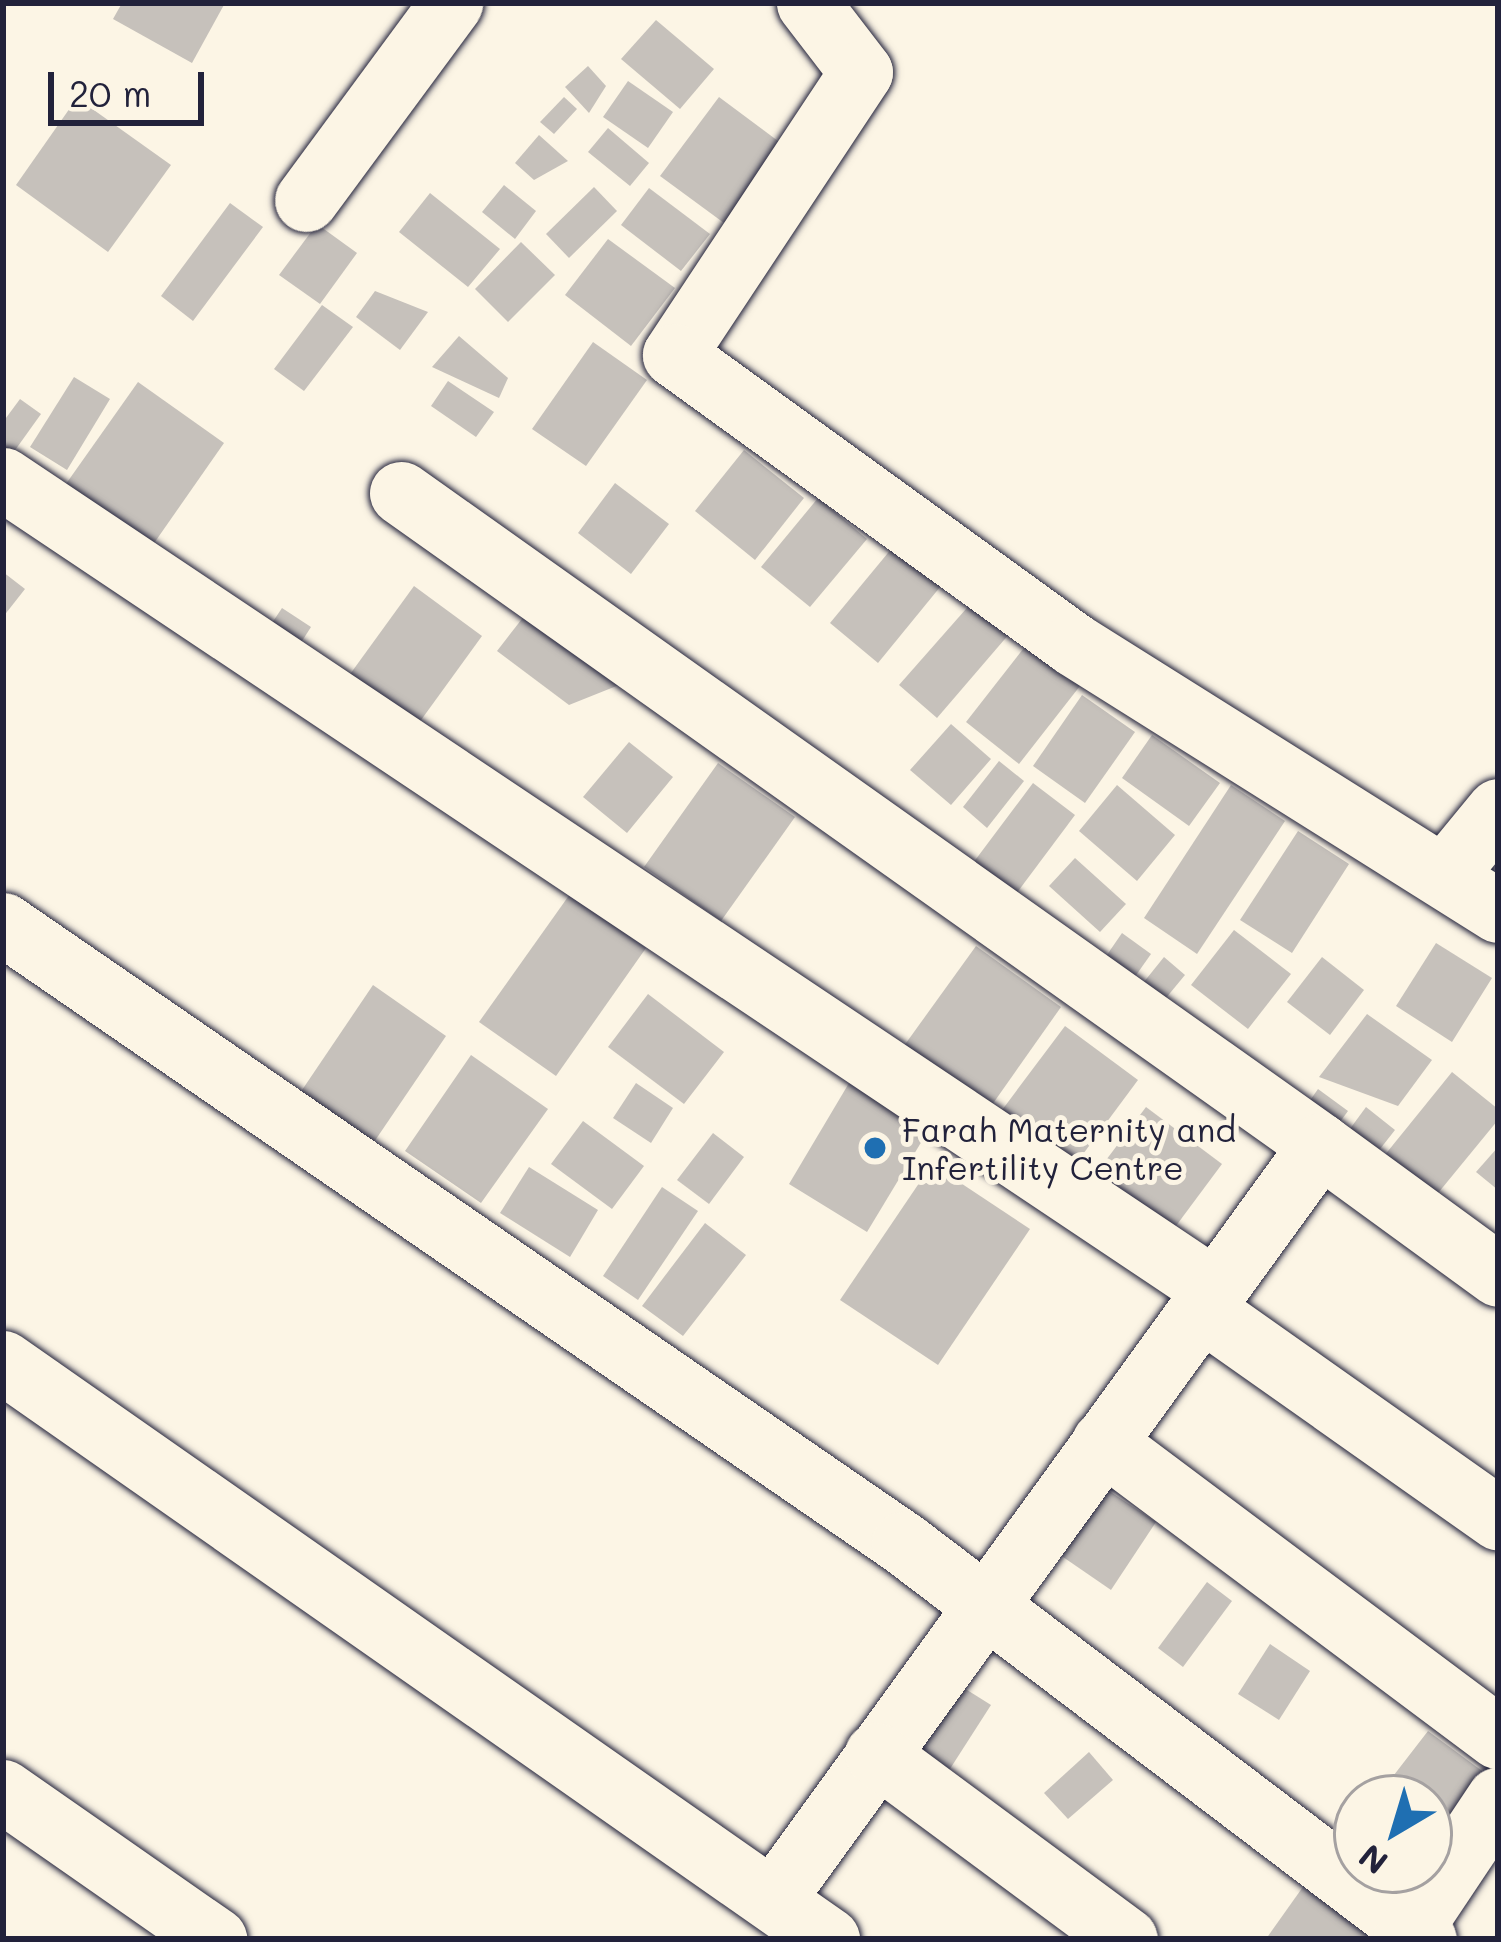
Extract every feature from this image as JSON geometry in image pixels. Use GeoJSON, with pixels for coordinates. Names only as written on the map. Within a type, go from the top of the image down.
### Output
{"type":"FeatureCollection","features":[{"type":"Feature","properties":{"kind":"street"},"geometry":{"type":"LineString","coordinates":[[305,200],[451,3]]}},
{"type":"Feature","properties":{"kind":"street"},"geometry":{"type":"LineString","coordinates":[[808,3],[861,72],[674,355],[1073,644],[1447,872],[1498,911]]}},
{"type":"Feature","properties":{"kind":"street"},"geometry":{"type":"LineString","coordinates":[[3,479],[1207,1298],[1498,1518]]}},
{"type":"Feature","properties":{"kind":"street"},"geometry":{"type":"LineString","coordinates":[[401,493],[1498,1275]]}},
{"type":"Feature","properties":{"kind":"street"},"geometry":{"type":"LineString","coordinates":[[1447,872],[1498,810]]}},
{"type":"Feature","properties":{"kind":"street"},"geometry":{"type":"LineString","coordinates":[[3,924],[984,1605],[1414,1935],[1498,1798]]}},
{"type":"Feature","properties":{"kind":"street"},"geometry":{"type":"LineString","coordinates":[[772,1899],[1320,1145]]}},
{"type":"Feature","properties":{"kind":"street"},"geometry":{"type":"LineString","coordinates":[[3,1362],[828,1939]]}},
{"type":"Feature","properties":{"kind":"street"},"geometry":{"type":"LineString","coordinates":[[1102,1442],[1498,1736]]}},
{"type":"Feature","properties":{"kind":"street"},"geometry":{"type":"LineString","coordinates":[[876,1754],[1126,1939]]}},
{"type":"Feature","properties":{"kind":"street"},"geometry":{"type":"LineString","coordinates":[[3,1791],[215,1939]]}},
{"type":"Feature","properties":{"kind":"building"},"geometry":{"type":"Polygon","coordinates":[[[122,3],[225,3],[192,63],[113,19],[122,3]]]}},
{"type":"Feature","properties":{"kind":"building"},"geometry":{"type":"Polygon","coordinates":[[[656,20],[714,69],[680,109],[621,59],[656,20]]]}},
{"type":"Feature","properties":{"kind":"building"},"geometry":{"type":"Polygon","coordinates":[[[588,66],[606,86],[589,113],[565,87],[588,66]]]}},
{"type":"Feature","properties":{"kind":"building"},"geometry":{"type":"Polygon","coordinates":[[[628,81],[673,112],[648,148],[603,117],[628,81]]]}},
{"type":"Feature","properties":{"kind":"building"},"geometry":{"type":"Polygon","coordinates":[[[564,97],[577,109],[554,134],[540,122],[564,97]]]}},
{"type":"Feature","properties":{"kind":"building"},"geometry":{"type":"Polygon","coordinates":[[[719,97],[782,144],[724,223],[660,176],[719,97]]]}},
{"type":"Feature","properties":{"kind":"building"},"geometry":{"type":"Polygon","coordinates":[[[77,98],[171,165],[108,252],[16,185],[77,98]]]}},
{"type":"Feature","properties":{"kind":"building"},"geometry":{"type":"Polygon","coordinates":[[[608,128],[649,163],[630,186],[588,152],[608,128]]]}},
{"type":"Feature","properties":{"kind":"building"},"geometry":{"type":"Polygon","coordinates":[[[539,135],[568,161],[534,180],[515,163],[539,135]]]}},
{"type":"Feature","properties":{"kind":"building"},"geometry":{"type":"Polygon","coordinates":[[[504,185],[536,211],[515,239],[482,212],[504,185]]]}},
{"type":"Feature","properties":{"kind":"building"},"geometry":{"type":"Polygon","coordinates":[[[594,187],[617,211],[569,258],[546,234],[594,187]]]}},
{"type":"Feature","properties":{"kind":"building"},"geometry":{"type":"Polygon","coordinates":[[[649,188],[710,234],[681,271],[621,225],[649,188]]]}},
{"type":"Feature","properties":{"kind":"building"},"geometry":{"type":"Polygon","coordinates":[[[430,193],[500,249],[468,287],[399,232],[430,193]]]}},
{"type":"Feature","properties":{"kind":"building"},"geometry":{"type":"Polygon","coordinates":[[[230,203],[263,227],[193,321],[161,296],[230,203]]]}},
{"type":"Feature","properties":{"kind":"building"},"geometry":{"type":"Polygon","coordinates":[[[317,224],[357,253],[320,304],[279,275],[317,224]]]}},
{"type":"Feature","properties":{"kind":"building"},"geometry":{"type":"Polygon","coordinates":[[[608,239],[675,288],[631,346],[565,295],[608,239]]]}},
{"type":"Feature","properties":{"kind":"building"},"geometry":{"type":"Polygon","coordinates":[[[521,242],[555,275],[508,322],[475,289],[521,242]]]}},
{"type":"Feature","properties":{"kind":"building"},"geometry":{"type":"Polygon","coordinates":[[[375,291],[428,312],[400,350],[356,317],[375,291]]]}},
{"type":"Feature","properties":{"kind":"building"},"geometry":{"type":"Polygon","coordinates":[[[322,305],[353,327],[304,391],[274,369],[322,305]]]}},
{"type":"Feature","properties":{"kind":"building"},"geometry":{"type":"Polygon","coordinates":[[[459,336],[508,378],[499,398],[432,367],[459,336]]]}},
{"type":"Feature","properties":{"kind":"building"},"geometry":{"type":"Polygon","coordinates":[[[593,342],[647,380],[586,466],[532,429],[593,342]]]}},
{"type":"Feature","properties":{"kind":"building"},"geometry":{"type":"Polygon","coordinates":[[[74,377],[110,399],[67,470],[30,447],[74,377]]]}},
{"type":"Feature","properties":{"kind":"building"},"geometry":{"type":"Polygon","coordinates":[[[448,381],[494,412],[476,437],[431,406],[448,381]]]}},
{"type":"Feature","properties":{"kind":"building"},"geometry":{"type":"Polygon","coordinates":[[[138,382],[224,443],[143,559],[56,498],[138,382]]]}},
{"type":"Feature","properties":{"kind":"building"},"geometry":{"type":"Polygon","coordinates":[[[20,399],[41,414],[3,467],[3,422],[20,399]]]}},
{"type":"Feature","properties":{"kind":"building"},"geometry":{"type":"Polygon","coordinates":[[[744,450],[804,498],[755,560],[695,511],[744,450]]]}},
{"type":"Feature","properties":{"kind":"building"},"geometry":{"type":"Polygon","coordinates":[[[615,483],[669,524],[631,574],[578,533],[615,483]]]}},
{"type":"Feature","properties":{"kind":"building"},"geometry":{"type":"Polygon","coordinates":[[[818,498],[867,539],[810,607],[761,567],[818,498]]]}},
{"type":"Feature","properties":{"kind":"building"},"geometry":{"type":"Polygon","coordinates":[[[897,542],[945,581],[878,663],[830,623],[897,542]]]}},
{"type":"Feature","properties":{"kind":"building"},"geometry":{"type":"Polygon","coordinates":[[[3,572],[25,589],[3,617],[3,572]]]}},
{"type":"Feature","properties":{"kind":"building"},"geometry":{"type":"Polygon","coordinates":[[[414,586],[482,636],[416,727],[348,677],[414,586]]]}},
{"type":"Feature","properties":{"kind":"building"},"geometry":{"type":"Polygon","coordinates":[[[973,601],[1010,633],[937,718],[899,685],[973,601]]]}},
{"type":"Feature","properties":{"kind":"building"},"geometry":{"type":"Polygon","coordinates":[[[282,608],[311,627],[295,652],[266,632],[282,608]]]}},
{"type":"Feature","properties":{"kind":"building"},"geometry":{"type":"Polygon","coordinates":[[[525,615],[619,685],[569,705],[497,651],[525,615]]]}},
{"type":"Feature","properties":{"kind":"building"},"geometry":{"type":"Polygon","coordinates":[[[1027,644],[1080,686],[1019,764],[966,722],[1027,644]]]}},
{"type":"Feature","properties":{"kind":"building"},"geometry":{"type":"Polygon","coordinates":[[[1082,695],[1135,732],[1085,803],[1033,766],[1082,695]]]}},
{"type":"Feature","properties":{"kind":"building"},"geometry":{"type":"Polygon","coordinates":[[[951,724],[991,759],[951,805],[910,770],[951,724]]]}},
{"type":"Feature","properties":{"kind":"building"},"geometry":{"type":"Polygon","coordinates":[[[1152,735],[1220,783],[1189,826],[1122,778],[1152,735]]]}},
{"type":"Feature","properties":{"kind":"building"},"geometry":{"type":"Polygon","coordinates":[[[629,742],[673,777],[627,833],[583,797],[629,742]]]}},
{"type":"Feature","properties":{"kind":"building"},"geometry":{"type":"Polygon","coordinates":[[[999,761],[1024,781],[987,828],[963,807],[999,761]]]}},
{"type":"Feature","properties":{"kind":"building"},"geometry":{"type":"Polygon","coordinates":[[[718,763],[795,817],[721,921],[644,867],[718,763]]]}},
{"type":"Feature","properties":{"kind":"building"},"geometry":{"type":"Polygon","coordinates":[[[1033,783],[1075,815],[1007,906],[964,875],[1033,783]]]}},
{"type":"Feature","properties":{"kind":"building"},"geometry":{"type":"Polygon","coordinates":[[[1117,785],[1175,835],[1137,881],[1079,831],[1117,785]]]}},
{"type":"Feature","properties":{"kind":"building"},"geometry":{"type":"Polygon","coordinates":[[[1231,785],[1285,821],[1197,954],[1144,918],[1231,785]]]}},
{"type":"Feature","properties":{"kind":"building"},"geometry":{"type":"Polygon","coordinates":[[[1298,831],[1349,864],[1292,953],[1240,920],[1298,831]]]}},
{"type":"Feature","properties":{"kind":"building"},"geometry":{"type":"Polygon","coordinates":[[[1075,858],[1126,904],[1100,932],[1049,886],[1075,858]]]}},
{"type":"Feature","properties":{"kind":"building"},"geometry":{"type":"Polygon","coordinates":[[[570,894],[646,948],[556,1076],[479,1022],[570,894]]]}},
{"type":"Feature","properties":{"kind":"building"},"geometry":{"type":"Polygon","coordinates":[[[1234,930],[1291,974],[1248,1029],[1191,985],[1234,930]]]}},
{"type":"Feature","properties":{"kind":"building"},"geometry":{"type":"Polygon","coordinates":[[[1122,933],[1151,954],[1127,988],[1098,968],[1122,933]]]}},
{"type":"Feature","properties":{"kind":"building"},"geometry":{"type":"Polygon","coordinates":[[[1436,943],[1492,978],[1452,1042],[1396,1006],[1436,943]]]}},
{"type":"Feature","properties":{"kind":"building"},"geometry":{"type":"Polygon","coordinates":[[[976,946],[1061,1007],[987,1112],[901,1050],[976,946]]]}},
{"type":"Feature","properties":{"kind":"building"},"geometry":{"type":"Polygon","coordinates":[[[1164,957],[1185,975],[1156,1010],[1135,993],[1164,957]]]}},
{"type":"Feature","properties":{"kind":"building"},"geometry":{"type":"Polygon","coordinates":[[[1322,957],[1364,990],[1330,1035],[1287,1002],[1322,957]]]}},
{"type":"Feature","properties":{"kind":"building"},"geometry":{"type":"Polygon","coordinates":[[[373,985],[446,1036],[372,1145],[298,1096],[373,985]]]}},
{"type":"Feature","properties":{"kind":"building"},"geometry":{"type":"Polygon","coordinates":[[[648,994],[724,1052],[684,1104],[608,1047],[648,994]]]}},
{"type":"Feature","properties":{"kind":"building"},"geometry":{"type":"Polygon","coordinates":[[[1367,1014],[1432,1060],[1398,1106],[1319,1077],[1367,1014]]]}},
{"type":"Feature","properties":{"kind":"building"},"geometry":{"type":"Polygon","coordinates":[[[1065,1026],[1138,1080],[1066,1177],[993,1122],[1065,1026]]]}},
{"type":"Feature","properties":{"kind":"building"},"geometry":{"type":"Polygon","coordinates":[[[471,1055],[548,1109],[481,1203],[405,1151],[471,1055]]]}},
{"type":"Feature","properties":{"kind":"building"},"geometry":{"type":"Polygon","coordinates":[[[1452,1072],[1498,1109],[1498,1120],[1434,1198],[1384,1156],[1452,1072]]]}},
{"type":"Feature","properties":{"kind":"building"},"geometry":{"type":"Polygon","coordinates":[[[852,1078],[931,1126],[867,1232],[789,1184],[852,1078]]]}},
{"type":"Feature","properties":{"kind":"building"},"geometry":{"type":"Polygon","coordinates":[[[636,1083],[673,1108],[651,1143],[613,1118],[636,1083]]]}},
{"type":"Feature","properties":{"kind":"building"},"geometry":{"type":"Polygon","coordinates":[[[1318,1089],[1348,1111],[1332,1133],[1302,1112],[1318,1089]]]}},
{"type":"Feature","properties":{"kind":"building"},"geometry":{"type":"Polygon","coordinates":[[[1146,1107],[1222,1164],[1164,1242],[1088,1184],[1146,1107]]]}},
{"type":"Feature","properties":{"kind":"building"},"geometry":{"type":"Polygon","coordinates":[[[1366,1107],[1395,1130],[1373,1158],[1344,1137],[1366,1107]]]}},
{"type":"Feature","properties":{"kind":"building"},"geometry":{"type":"Polygon","coordinates":[[[583,1121],[644,1166],[612,1209],[551,1164],[583,1121]]]}},
{"type":"Feature","properties":{"kind":"building"},"geometry":{"type":"Polygon","coordinates":[[[713,1133],[744,1157],[709,1204],[677,1180],[713,1133]]]}},
{"type":"Feature","properties":{"kind":"building"},"geometry":{"type":"Polygon","coordinates":[[[1498,1147],[1498,1190],[1476,1172],[1498,1147]]]}},
{"type":"Feature","properties":{"kind":"building"},"geometry":{"type":"Polygon","coordinates":[[[932,1164],[1030,1229],[938,1365],[840,1300],[932,1164]]]}},
{"type":"Feature","properties":{"kind":"building"},"geometry":{"type":"Polygon","coordinates":[[[529,1167],[598,1210],[570,1257],[500,1213],[529,1167]]]}},
{"type":"Feature","properties":{"kind":"building"},"geometry":{"type":"Polygon","coordinates":[[[662,1187],[698,1211],[638,1300],[603,1276],[662,1187]]]}},
{"type":"Feature","properties":{"kind":"building"},"geometry":{"type":"Polygon","coordinates":[[[705,1223],[746,1255],[683,1336],[642,1306],[705,1223]]]}},
{"type":"Feature","properties":{"kind":"building"},"geometry":{"type":"Polygon","coordinates":[[[1091,1479],[1156,1522],[1111,1590],[1047,1546],[1091,1479]]]}},
{"type":"Feature","properties":{"kind":"building"},"geometry":{"type":"Polygon","coordinates":[[[1207,1582],[1232,1601],[1183,1667],[1158,1648],[1207,1582]]]}},
{"type":"Feature","properties":{"kind":"building"},"geometry":{"type":"Polygon","coordinates":[[[1270,1644],[1310,1671],[1279,1720],[1238,1694],[1270,1644]]]}},
{"type":"Feature","properties":{"kind":"building"},"geometry":{"type":"Polygon","coordinates":[[[948,1678],[991,1705],[948,1772],[906,1744],[948,1678]]]}},
{"type":"Feature","properties":{"kind":"building"},"geometry":{"type":"Polygon","coordinates":[[[1428,1731],[1489,1776],[1453,1825],[1453,1774],[1395,1774],[1428,1731]]]}},
{"type":"Feature","properties":{"kind":"building"},"geometry":{"type":"Polygon","coordinates":[[[1089,1752],[1113,1780],[1068,1819],[1044,1793],[1089,1752]]]}},
{"type":"Feature","properties":{"kind":"building"},"geometry":{"type":"Polygon","coordinates":[[[1305,1884],[1372,1936],[1370,1939],[1266,1939],[1305,1884]]]}},
{"type":"Feature","properties":{"kind":"place","name":"Farah Maternity and Infertility Centre"},"geometry":{"type":"Point","coordinates":[875,1148]}}]}
